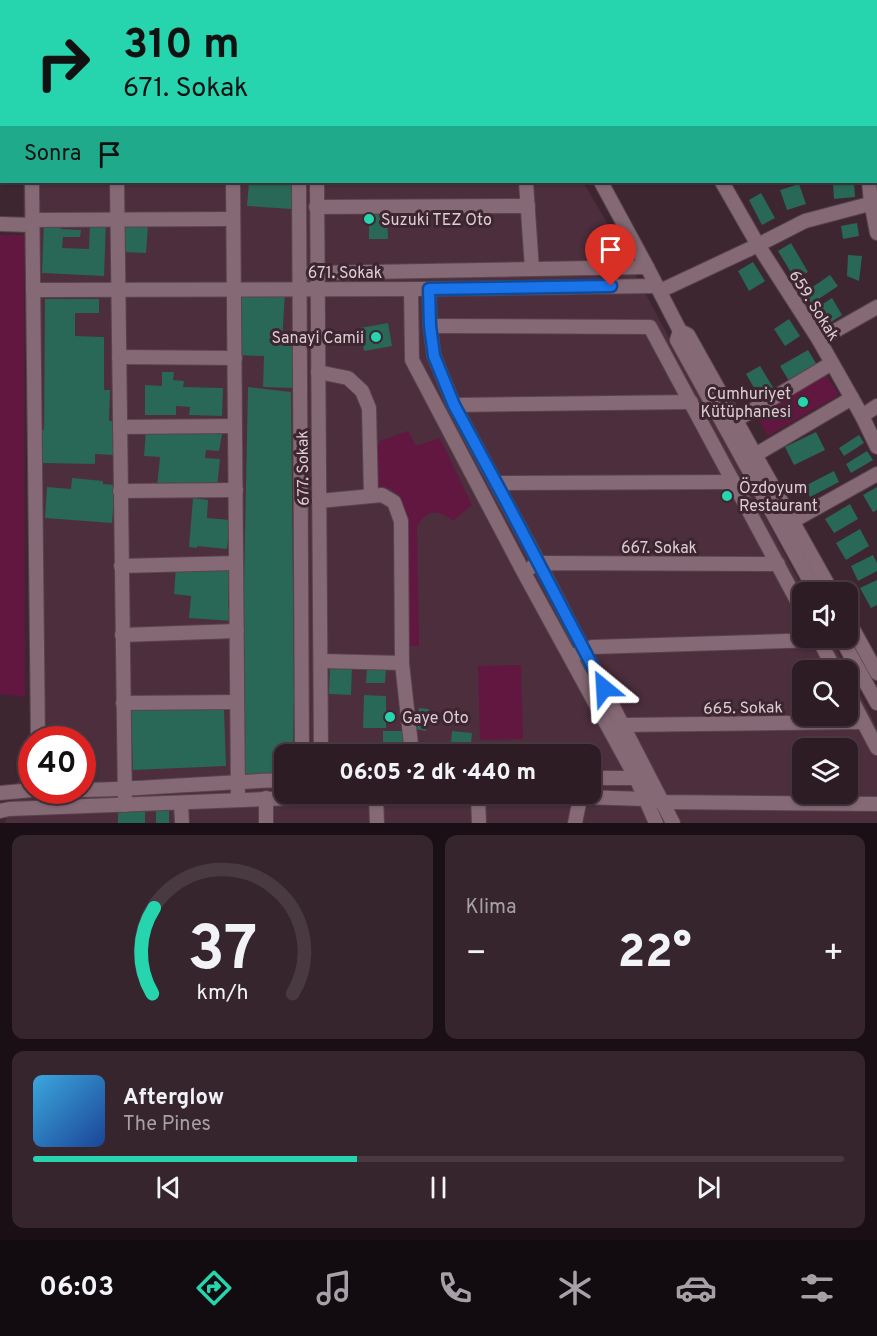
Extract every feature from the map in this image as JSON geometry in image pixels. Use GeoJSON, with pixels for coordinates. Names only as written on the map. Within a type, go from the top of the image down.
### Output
{"type":"FeatureCollection","features":[{"type":"Feature","properties":{"kind":"street"},"geometry":{"type":"LineString","coordinates":[[32,183],[38,726]]}},
{"type":"Feature","properties":{"kind":"street"},"geometry":{"type":"LineString","coordinates":[[117,183],[125,805]]}},
{"type":"Feature","properties":{"kind":"street"},"geometry":{"type":"LineString","coordinates":[[233,183],[238,800]]}},
{"type":"Feature","properties":{"kind":"street","name":"677. Sokak"},"geometry":{"type":"LineString","coordinates":[[299,183],[302,744]]}},
{"type":"Feature","properties":{"kind":"street","name":"677. Sokak"},"geometry":{"type":"LineString","coordinates":[[317,183],[321,744]]}},
{"type":"Feature","properties":{"kind":"street"},"geometry":{"type":"LineString","coordinates":[[526,183],[532,269]]}},
{"type":"Feature","properties":{"kind":"street"},"geometry":{"type":"LineString","coordinates":[[602,183],[680,331],[688,335],[827,582]]}},
{"type":"Feature","properties":{"kind":"street","name":"659. Sokak"},"geometry":{"type":"LineString","coordinates":[[723,183],[758,245],[819,340],[877,447]]}},
{"type":"Feature","properties":{"kind":"street"},"geometry":{"type":"LineString","coordinates":[[869,183],[877,233]]}},
{"type":"Feature","properties":{"kind":"street"},"geometry":{"type":"LineString","coordinates":[[658,289],[758,245],[805,221],[874,202]]}},
{"type":"Feature","properties":{"kind":"street"},"geometry":{"type":"LineString","coordinates":[[316,207],[528,206]]}},
{"type":"Feature","properties":{"kind":"street"},"geometry":{"type":"LineString","coordinates":[[0,224],[233,219]]}},
{"type":"Feature","properties":{"kind":"street","name":"671. Sokak"},"geometry":{"type":"LineString","coordinates":[[299,273],[647,267]]}},
{"type":"Feature","properties":{"kind":"street"},"geometry":{"type":"LineString","coordinates":[[411,289],[412,360],[570,658],[673,823]]}},
{"type":"Feature","properties":{"kind":"street"},"geometry":{"type":"LineString","coordinates":[[429,289],[434,356],[454,405],[623,725],[643,778],[645,799],[656,823]]}},
{"type":"Feature","properties":{"kind":"street","name":"671. Sokak"},"geometry":{"type":"LineString","coordinates":[[33,290],[658,289]]}},
{"type":"Feature","properties":{"kind":"street"},"geometry":{"type":"LineString","coordinates":[[819,340],[877,306]]}},
{"type":"Feature","properties":{"kind":"street"},"geometry":{"type":"LineString","coordinates":[[430,326],[650,327],[792,591]]}},
{"type":"Feature","properties":{"kind":"street"},"geometry":{"type":"LineString","coordinates":[[680,331],[677,340],[810,582]]}},
{"type":"Feature","properties":{"kind":"street"},"geometry":{"type":"LineString","coordinates":[[119,357],[235,358]]}},
{"type":"Feature","properties":{"kind":"street"},"geometry":{"type":"LineString","coordinates":[[736,420],[832,363]]}},
{"type":"Feature","properties":{"kind":"street"},"geometry":{"type":"LineString","coordinates":[[318,372],[348,378],[362,391],[369,408],[370,496]]}},
{"type":"Feature","properties":{"kind":"street"},"geometry":{"type":"LineString","coordinates":[[755,455],[852,398]]}},
{"type":"Feature","properties":{"kind":"street"},"geometry":{"type":"LineString","coordinates":[[454,405],[691,402]]}},
{"type":"Feature","properties":{"kind":"street"},"geometry":{"type":"LineString","coordinates":[[862,416],[877,406]]}},
{"type":"Feature","properties":{"kind":"street"},"geometry":{"type":"LineString","coordinates":[[120,427],[235,426]]}},
{"type":"Feature","properties":{"kind":"street"},"geometry":{"type":"LineString","coordinates":[[793,521],[877,474]]}},
{"type":"Feature","properties":{"kind":"street"},"geometry":{"type":"LineString","coordinates":[[496,483],[734,482]]}},
{"type":"Feature","properties":{"kind":"street"},"geometry":{"type":"LineString","coordinates":[[120,491],[236,490]]}},
{"type":"Feature","properties":{"kind":"street"},"geometry":{"type":"LineString","coordinates":[[319,501],[382,495],[394,502],[400,521],[402,663],[411,744]]}},
{"type":"Feature","properties":{"kind":"street"},"geometry":{"type":"LineString","coordinates":[[121,566],[236,563]]}},
{"type":"Feature","properties":{"kind":"street"},"geometry":{"type":"LineString","coordinates":[[523,571],[539,563]]}},
{"type":"Feature","properties":{"kind":"street","name":"667. Sokak"},"geometry":{"type":"LineString","coordinates":[[539,563],[778,564]]}},
{"type":"Feature","properties":{"kind":"street"},"geometry":{"type":"LineString","coordinates":[[122,635],[237,631]]}},
{"type":"Feature","properties":{"kind":"street"},"geometry":{"type":"LineString","coordinates":[[858,638],[876,669]]}},
{"type":"Feature","properties":{"kind":"street"},"geometry":{"type":"LineString","coordinates":[[570,658],[592,647],[792,640]]}},
{"type":"Feature","properties":{"kind":"street"},"geometry":{"type":"LineString","coordinates":[[847,648],[877,703]]}},
{"type":"Feature","properties":{"kind":"street"},"geometry":{"type":"LineString","coordinates":[[321,660],[402,663]]}},
{"type":"Feature","properties":{"kind":"street"},"geometry":{"type":"LineString","coordinates":[[123,703],[237,702]]}},
{"type":"Feature","properties":{"kind":"street"},"geometry":{"type":"LineString","coordinates":[[858,712],[877,748]]}},
{"type":"Feature","properties":{"kind":"street","name":"665. Sokak"},"geometry":{"type":"LineString","coordinates":[[623,725],[863,722]]}},
{"type":"Feature","properties":{"kind":"street"},"geometry":{"type":"LineString","coordinates":[[601,778],[643,778]]}},
{"type":"Feature","properties":{"kind":"street"},"geometry":{"type":"LineString","coordinates":[[96,790],[274,780]]}},
{"type":"Feature","properties":{"kind":"street"},"geometry":{"type":"LineString","coordinates":[[0,793],[18,791]]}},
{"type":"Feature","properties":{"kind":"street"},"geometry":{"type":"LineString","coordinates":[[601,796],[662,802],[877,804]]}},
{"type":"Feature","properties":{"kind":"street"},"geometry":{"type":"LineString","coordinates":[[6,814],[274,797]]}},
{"type":"Feature","properties":{"kind":"street"},"geometry":{"type":"LineString","coordinates":[[266,798],[266,823]]}},
{"type":"Feature","properties":{"kind":"street"},"geometry":{"type":"LineString","coordinates":[[181,803],[182,823]]}},
{"type":"Feature","properties":{"kind":"street"},"geometry":{"type":"LineString","coordinates":[[376,804],[377,823]]}},
{"type":"Feature","properties":{"kind":"street"},"geometry":{"type":"LineString","coordinates":[[478,804],[478,823]]}},
{"type":"Feature","properties":{"kind":"street"},"geometry":{"type":"LineString","coordinates":[[575,823],[579,804]]}},
{"type":"Feature","properties":{"kind":"shaded area"},"geometry":{"type":"Polygon","coordinates":[[[23,183],[584,183],[612,231],[800,582],[792,582],[792,648],[835,648],[842,660],[792,660],[792,726],[858,726],[858,691],[877,728],[877,823],[5,823],[17,781],[18,804],[96,804],[96,726],[32,726],[23,183]]]}},
{"type":"Feature","properties":{"kind":"shaded area"},"geometry":{"type":"Polygon","coordinates":[[[0,235],[24,235],[25,697],[0,694],[0,235]]]}},
{"type":"Feature","properties":{"kind":"shaded area"},"geometry":{"type":"Polygon","coordinates":[[[826,375],[839,395],[768,436],[756,415],[826,375]]]}},
{"type":"Feature","properties":{"kind":"shaded area"},"geometry":{"type":"Polygon","coordinates":[[[408,431],[416,446],[440,438],[472,505],[453,521],[443,514],[433,513],[424,517],[417,527],[419,646],[406,646],[405,512],[397,494],[389,488],[377,490],[374,454],[380,441],[408,431]]]}},
{"type":"Feature","properties":{"kind":"shaded area"},"geometry":{"type":"Polygon","coordinates":[[[521,665],[523,739],[480,740],[478,666],[521,665]]]}},
{"type":"Feature","properties":{"kind":"building"},"geometry":{"type":"Polygon","coordinates":[[[249,183],[292,183],[291,209],[247,206],[249,183]]]}},
{"type":"Feature","properties":{"kind":"building"},"geometry":{"type":"Polygon","coordinates":[[[854,183],[855,197],[834,199],[833,185],[854,183]]]}},
{"type":"Feature","properties":{"kind":"building"},"geometry":{"type":"Polygon","coordinates":[[[799,184],[806,204],[787,210],[780,190],[799,184]]]}},
{"type":"Feature","properties":{"kind":"building"},"geometry":{"type":"Polygon","coordinates":[[[761,193],[775,218],[762,225],[749,200],[761,193]]]}},
{"type":"Feature","properties":{"kind":"building"},"geometry":{"type":"Polygon","coordinates":[[[369,210],[387,210],[388,239],[369,239],[369,210]]]}},
{"type":"Feature","properties":{"kind":"building"},"geometry":{"type":"Polygon","coordinates":[[[44,220],[61,221],[61,229],[81,230],[80,237],[63,237],[62,248],[89,249],[90,222],[106,223],[104,276],[42,273],[44,220]]]}},
{"type":"Feature","properties":{"kind":"building"},"geometry":{"type":"Polygon","coordinates":[[[857,223],[859,236],[843,239],[841,226],[857,223]]]}},
{"type":"Feature","properties":{"kind":"building"},"geometry":{"type":"Polygon","coordinates":[[[123,224],[148,225],[146,253],[121,252],[123,224]]]}},
{"type":"Feature","properties":{"kind":"building"},"geometry":{"type":"Polygon","coordinates":[[[791,243],[808,272],[795,279],[778,251],[791,243]]]}},
{"type":"Feature","properties":{"kind":"building"},"geometry":{"type":"Polygon","coordinates":[[[848,255],[862,256],[859,281],[847,276],[848,255]]]}},
{"type":"Feature","properties":{"kind":"building"},"geometry":{"type":"Polygon","coordinates":[[[753,262],[765,281],[749,291],[738,271],[753,262]]]}},
{"type":"Feature","properties":{"kind":"building"},"geometry":{"type":"Polygon","coordinates":[[[830,275],[838,286],[811,304],[804,293],[830,275]]]}},
{"type":"Feature","properties":{"kind":"building"},"geometry":{"type":"Polygon","coordinates":[[[238,292],[285,293],[282,342],[296,343],[294,388],[263,387],[264,356],[235,355],[238,292]]]}},
{"type":"Feature","properties":{"kind":"building"},"geometry":{"type":"Polygon","coordinates":[[[832,298],[842,315],[825,326],[815,309],[832,298]]]}},
{"type":"Feature","properties":{"kind":"building"},"geometry":{"type":"Polygon","coordinates":[[[45,299],[99,299],[99,313],[75,313],[75,336],[104,337],[104,390],[110,390],[109,421],[115,421],[114,455],[95,454],[95,464],[42,463],[45,299]]]}},
{"type":"Feature","properties":{"kind":"building"},"geometry":{"type":"Polygon","coordinates":[[[789,319],[800,336],[785,346],[774,329],[789,319]]]}},
{"type":"Feature","properties":{"kind":"building","name":"Sanayi Camii"},"geometry":{"type":"Polygon","coordinates":[[[388,323],[392,346],[364,351],[360,328],[388,323]]]}},
{"type":"Feature","properties":{"kind":"building"},"geometry":{"type":"Polygon","coordinates":[[[808,350],[817,365],[789,381],[780,366],[808,350]]]}},
{"type":"Feature","properties":{"kind":"building"},"geometry":{"type":"Polygon","coordinates":[[[760,366],[774,389],[760,398],[746,374],[760,366]]]}},
{"type":"Feature","properties":{"kind":"building"},"geometry":{"type":"Polygon","coordinates":[[[162,372],[174,372],[173,380],[184,381],[183,387],[223,388],[222,416],[189,415],[190,407],[176,406],[176,415],[145,415],[145,385],[162,386],[162,372]]]}},
{"type":"Feature","properties":{"kind":"building"},"geometry":{"type":"Polygon","coordinates":[[[248,387],[291,392],[293,744],[274,744],[274,775],[240,774],[248,387]]]}},
{"type":"Feature","properties":{"kind":"building"},"geometry":{"type":"Polygon","coordinates":[[[223,429],[219,451],[206,450],[205,458],[220,459],[217,488],[157,487],[160,457],[144,456],[146,430],[223,429]]]}},
{"type":"Feature","properties":{"kind":"building"},"geometry":{"type":"Polygon","coordinates":[[[816,432],[825,450],[794,465],[785,447],[816,432]]]}},
{"type":"Feature","properties":{"kind":"building"},"geometry":{"type":"Polygon","coordinates":[[[859,435],[864,443],[844,456],[839,448],[859,435]]]}},
{"type":"Feature","properties":{"kind":"building"},"geometry":{"type":"Polygon","coordinates":[[[867,451],[873,460],[851,473],[846,464],[867,451]]]}},
{"type":"Feature","properties":{"kind":"building"},"geometry":{"type":"Polygon","coordinates":[[[834,471],[839,482],[810,497],[805,486],[834,471]]]}},
{"type":"Feature","properties":{"kind":"building"},"geometry":{"type":"Polygon","coordinates":[[[72,478],[103,481],[103,484],[115,485],[112,523],[45,518],[47,487],[71,489],[72,478]]]}},
{"type":"Feature","properties":{"kind":"building"},"geometry":{"type":"Polygon","coordinates":[[[877,487],[877,510],[873,512],[863,495],[877,487]]]}},
{"type":"Feature","properties":{"kind":"building"},"geometry":{"type":"Polygon","coordinates":[[[193,498],[208,500],[207,518],[230,520],[227,549],[189,547],[193,498]]]}},
{"type":"Feature","properties":{"kind":"building"},"geometry":{"type":"Polygon","coordinates":[[[850,504],[858,519],[834,533],[825,519],[850,504]]]}},
{"type":"Feature","properties":{"kind":"building"},"geometry":{"type":"Polygon","coordinates":[[[860,529],[869,546],[846,560],[836,543],[860,529]]]}},
{"type":"Feature","properties":{"kind":"building"},"geometry":{"type":"Polygon","coordinates":[[[873,555],[877,563],[877,571],[858,581],[851,566],[873,555]]]}},
{"type":"Feature","properties":{"kind":"building"},"geometry":{"type":"Polygon","coordinates":[[[176,566],[230,568],[228,606],[234,606],[233,621],[189,618],[191,596],[174,594],[176,566]]]}},
{"type":"Feature","properties":{"kind":"building"},"geometry":{"type":"Polygon","coordinates":[[[877,580],[877,605],[871,608],[860,588],[877,580]]]}},
{"type":"Feature","properties":{"kind":"building"},"geometry":{"type":"Polygon","coordinates":[[[330,667],[352,668],[351,695],[329,694],[330,667]]]}},
{"type":"Feature","properties":{"kind":"building"},"geometry":{"type":"Polygon","coordinates":[[[367,667],[386,668],[385,683],[366,683],[367,667]]]}},
{"type":"Feature","properties":{"kind":"building"},"geometry":{"type":"Polygon","coordinates":[[[364,695],[386,696],[386,728],[363,728],[364,695]]]}},
{"type":"Feature","properties":{"kind":"building"},"geometry":{"type":"Polygon","coordinates":[[[195,705],[195,710],[224,709],[226,766],[133,770],[131,708],[195,705]]]}},
{"type":"Feature","properties":{"kind":"building"},"geometry":{"type":"Polygon","coordinates":[[[419,708],[429,709],[426,731],[416,729],[419,708]]]}},
{"type":"Feature","properties":{"kind":"building"},"geometry":{"type":"Polygon","coordinates":[[[383,731],[403,731],[403,744],[383,744],[383,731]]]}},
{"type":"Feature","properties":{"kind":"building"},"geometry":{"type":"Polygon","coordinates":[[[452,731],[472,733],[471,744],[451,744],[452,731]]]}},
{"type":"Feature","properties":{"kind":"building"},"geometry":{"type":"Polygon","coordinates":[[[118,809],[145,809],[145,823],[118,823],[118,809]]]}},
{"type":"Feature","properties":{"kind":"building"},"geometry":{"type":"Polygon","coordinates":[[[156,809],[169,809],[169,823],[156,823],[156,809]]]}},
{"type":"Feature","properties":{"kind":"place","name":"Suzuki TEZ Oto"},"geometry":{"type":"Point","coordinates":[369,219]}},
{"type":"Feature","properties":{"kind":"place","name":"Sanayi Camii"},"geometry":{"type":"Point","coordinates":[376,337]}},
{"type":"Feature","properties":{"kind":"place","name":"Cumhuriyet Kütüphanesi"},"geometry":{"type":"Point","coordinates":[803,402]}},
{"type":"Feature","properties":{"kind":"place","name":"Özdoyum Restaurant"},"geometry":{"type":"Point","coordinates":[727,496]}},
{"type":"Feature","properties":{"kind":"place","name":"Gaye Oto"},"geometry":{"type":"Point","coordinates":[390,717]}},
{"type":"Feature","properties":{"kind":"route"},"geometry":{"type":"LineString","coordinates":[[604,688],[454,405],[434,356],[429,289],[611,286]]}}]}
